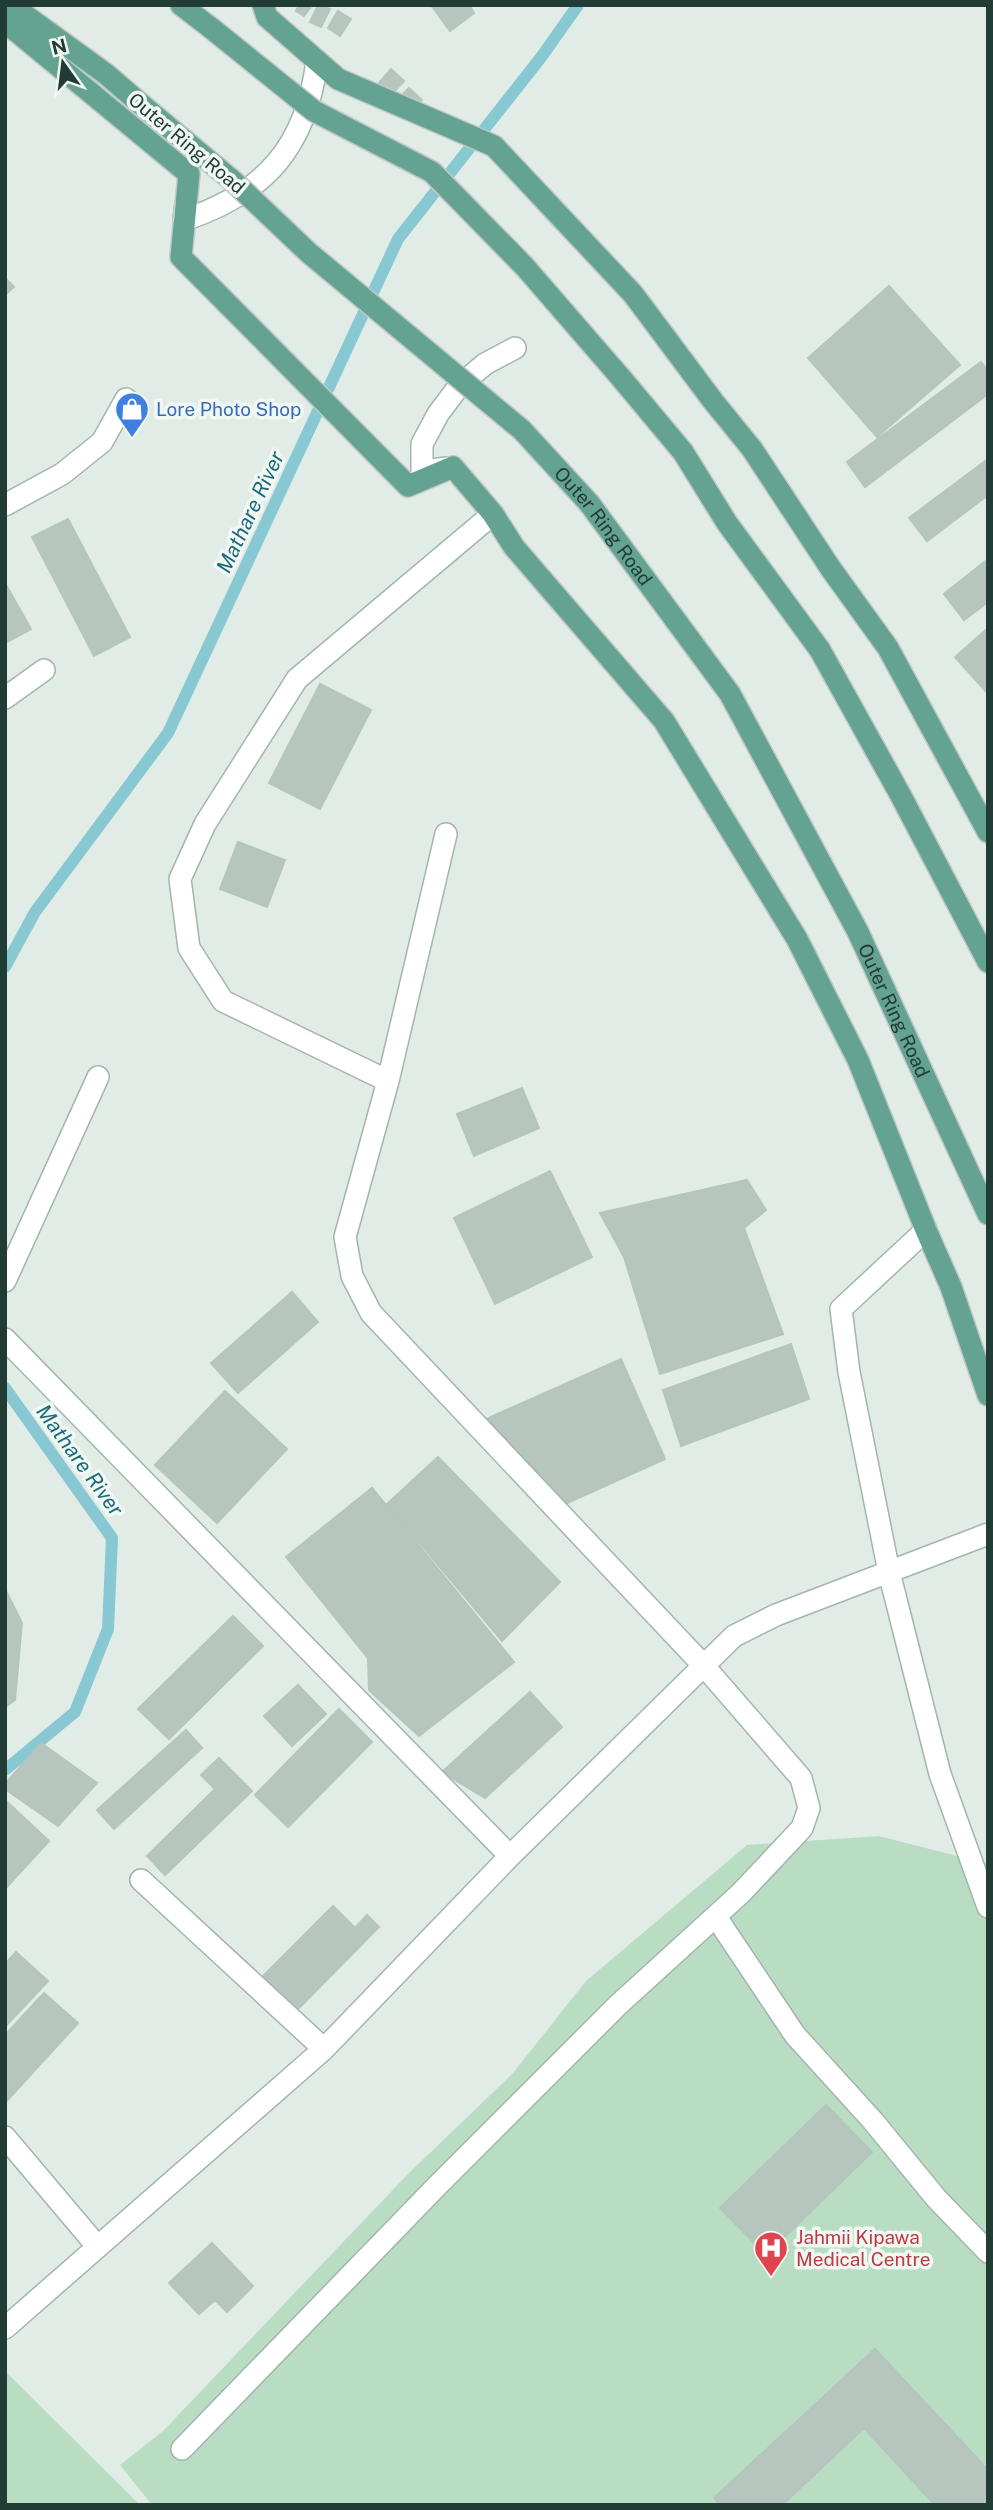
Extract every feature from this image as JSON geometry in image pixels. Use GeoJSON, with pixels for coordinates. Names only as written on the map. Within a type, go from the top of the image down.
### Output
{"type":"FeatureCollection","features":[{"type":"Feature","properties":{"kind":"main road","name":"Outer Ring Road"},"geometry":{"type":"LineString","coordinates":[[11,5],[106,74],[233,181],[309,253],[522,430],[589,503],[730,694],[858,932],[987,1211]]}},
{"type":"Feature","properties":{"kind":"main road"},"geometry":{"type":"LineString","coordinates":[[181,5],[314,111],[432,172],[525,267],[631,390],[683,452],[727,523],[820,650],[914,820],[988,962]]}},
{"type":"Feature","properties":{"kind":"main road"},"geometry":{"type":"LineString","coordinates":[[263,5],[267,17],[338,79],[494,146],[633,294],[752,449],[831,569],[888,648],[988,832]]}},
{"type":"Feature","properties":{"kind":"main road","name":"Outer Ring Road"},"geometry":{"type":"LineString","coordinates":[[5,22],[189,174]]}},
{"type":"Feature","properties":{"kind":"main road"},"geometry":{"type":"LineString","coordinates":[[189,174],[181,257],[408,486],[453,467],[493,514],[514,547],[664,721],[797,939],[858,1060],[951,1287],[988,1395]]}},
{"type":"Feature","properties":{"kind":"street"},"geometry":{"type":"LineString","coordinates":[[189,174],[184,220],[215,210],[242,195],[267,174],[287,149],[303,121],[313,92],[317,61]]}},
{"type":"Feature","properties":{"kind":"street"},"geometry":{"type":"LineString","coordinates":[[453,467],[422,471],[422,444],[427,434],[459,386],[485,365],[515,348]]}},
{"type":"Feature","properties":{"kind":"street"},"geometry":{"type":"LineString","coordinates":[[5,505],[62,474],[102,442],[126,399]]}},
{"type":"Feature","properties":{"kind":"street"},"geometry":{"type":"LineString","coordinates":[[388,1081],[223,1001],[189,948],[180,879],[205,824],[297,679],[493,514]]}},
{"type":"Feature","properties":{"kind":"street"},"geometry":{"type":"LineString","coordinates":[[5,698],[44,670]]}},
{"type":"Feature","properties":{"kind":"street"},"geometry":{"type":"LineString","coordinates":[[182,2449],[437,2186],[618,2005],[741,1894],[802,1828],[809,1808],[800,1778],[704,1666],[371,1313],[352,1276],[345,1237],[388,1081],[446,834]]}},
{"type":"Feature","properties":{"kind":"street"},"geometry":{"type":"LineString","coordinates":[[5,1281],[99,1077]]}},
{"type":"Feature","properties":{"kind":"street"},"geometry":{"type":"LineString","coordinates":[[926,1230],[841,1308],[849,1372],[889,1572],[940,1774],[988,1907]]}},
{"type":"Feature","properties":{"kind":"street"},"geometry":{"type":"LineString","coordinates":[[5,1339],[510,1856]]}},
{"type":"Feature","properties":{"kind":"street"},"geometry":{"type":"LineString","coordinates":[[5,2328],[324,2049],[510,1856],[734,1636],[776,1615],[988,1534]]}},
{"type":"Feature","properties":{"kind":"street"},"geometry":{"type":"LineString","coordinates":[[141,1880],[324,2049]]}},
{"type":"Feature","properties":{"kind":"street"},"geometry":{"type":"LineString","coordinates":[[716,1917],[795,2035],[873,2121],[936,2198],[988,2252]]}},
{"type":"Feature","properties":{"kind":"street"},"geometry":{"type":"LineString","coordinates":[[5,2137],[97,2246]]}},
{"type":"Feature","properties":{"kind":"green space"},"geometry":{"type":"Polygon","coordinates":[[[879,1836],[988,1864],[988,2505],[152,2505],[120,2465],[163,2431],[408,2174],[513,2073],[586,1981],[747,1845],[879,1836]]]}},
{"type":"Feature","properties":{"kind":"green space"},"geometry":{"type":"Polygon","coordinates":[[[5,2371],[140,2505],[5,2505],[5,2371]]]}},
{"type":"Feature","properties":{"kind":"building"},"geometry":{"type":"Polygon","coordinates":[[[299,5],[312,5],[304,16],[296,11],[299,5]]]}},
{"type":"Feature","properties":{"kind":"building"},"geometry":{"type":"Polygon","coordinates":[[[318,5],[330,9],[321,27],[310,22],[318,5]]]}},
{"type":"Feature","properties":{"kind":"building"},"geometry":{"type":"Polygon","coordinates":[[[431,5],[469,5],[474,13],[450,31],[431,5]]]}},
{"type":"Feature","properties":{"kind":"building"},"geometry":{"type":"Polygon","coordinates":[[[338,11],[351,19],[340,36],[328,28],[338,11]]]}},
{"type":"Feature","properties":{"kind":"building"},"geometry":{"type":"Polygon","coordinates":[[[391,69],[404,81],[391,95],[379,83],[391,69]]]}},
{"type":"Feature","properties":{"kind":"building"},"geometry":{"type":"Polygon","coordinates":[[[409,88],[422,100],[411,112],[398,99],[409,88]]]}},
{"type":"Feature","properties":{"kind":"building"},"geometry":{"type":"Polygon","coordinates":[[[5,278],[14,287],[5,295],[5,278]]]}},
{"type":"Feature","properties":{"kind":"building"},"geometry":{"type":"Polygon","coordinates":[[[889,286],[960,365],[877,437],[808,358],[889,286]]]}},
{"type":"Feature","properties":{"kind":"building"},"geometry":{"type":"Polygon","coordinates":[[[981,362],[988,371],[988,394],[865,487],[847,462],[981,362]]]}},
{"type":"Feature","properties":{"kind":"building"},"geometry":{"type":"Polygon","coordinates":[[[988,459],[988,495],[927,541],[909,518],[988,459]]]}},
{"type":"Feature","properties":{"kind":"building"},"geometry":{"type":"Polygon","coordinates":[[[68,519],[130,637],[94,656],[32,537],[68,519]]]}},
{"type":"Feature","properties":{"kind":"building"},"geometry":{"type":"Polygon","coordinates":[[[988,559],[988,602],[964,620],[944,594],[988,559]]]}},
{"type":"Feature","properties":{"kind":"building"},"geometry":{"type":"Polygon","coordinates":[[[5,583],[31,629],[5,643],[5,583]]]}},
{"type":"Feature","properties":{"kind":"building"},"geometry":{"type":"Polygon","coordinates":[[[988,628],[988,694],[955,657],[988,628]]]}},
{"type":"Feature","properties":{"kind":"building"},"geometry":{"type":"Polygon","coordinates":[[[320,684],[371,710],[320,809],[269,783],[320,684]]]}},
{"type":"Feature","properties":{"kind":"building"},"geometry":{"type":"Polygon","coordinates":[[[238,842],[285,860],[267,907],[220,889],[238,842]]]}},
{"type":"Feature","properties":{"kind":"building"},"geometry":{"type":"Polygon","coordinates":[[[522,1088],[539,1128],[474,1156],[457,1114],[522,1088]]]}},
{"type":"Feature","properties":{"kind":"building"},"geometry":{"type":"Polygon","coordinates":[[[550,1171],[592,1257],[495,1304],[454,1218],[550,1171]]]}},
{"type":"Feature","properties":{"kind":"building"},"geometry":{"type":"Polygon","coordinates":[[[747,1180],[766,1210],[744,1228],[783,1334],[660,1374],[624,1257],[600,1213],[747,1180]]]}},
{"type":"Feature","properties":{"kind":"building"},"geometry":{"type":"Polygon","coordinates":[[[292,1292],[318,1322],[238,1393],[211,1363],[292,1292]]]}},
{"type":"Feature","properties":{"kind":"building"},"geometry":{"type":"Polygon","coordinates":[[[791,1344],[809,1399],[681,1446],[663,1390],[791,1344]]]}},
{"type":"Feature","properties":{"kind":"building"},"geometry":{"type":"Polygon","coordinates":[[[621,1359],[665,1459],[565,1504],[484,1420],[621,1359]]]}},
{"type":"Feature","properties":{"kind":"building"},"geometry":{"type":"Polygon","coordinates":[[[225,1391],[287,1449],[217,1523],[155,1465],[225,1391]]]}},
{"type":"Feature","properties":{"kind":"building"},"geometry":{"type":"Polygon","coordinates":[[[438,1457],[560,1582],[502,1641],[387,1504],[438,1457]]]}},
{"type":"Feature","properties":{"kind":"building"},"geometry":{"type":"Polygon","coordinates":[[[372,1488],[514,1662],[419,1736],[369,1690],[368,1658],[286,1557],[372,1488]]]}},
{"type":"Feature","properties":{"kind":"building"},"geometry":{"type":"Polygon","coordinates":[[[5,1589],[22,1623],[15,1700],[5,1707],[5,1589]]]}},
{"type":"Feature","properties":{"kind":"building"},"geometry":{"type":"Polygon","coordinates":[[[233,1616],[263,1646],[169,1739],[138,1709],[233,1616]]]}},
{"type":"Feature","properties":{"kind":"building"},"geometry":{"type":"Polygon","coordinates":[[[298,1685],[326,1714],[292,1746],[264,1716],[298,1685]]]}},
{"type":"Feature","properties":{"kind":"building"},"geometry":{"type":"Polygon","coordinates":[[[530,1692],[562,1727],[485,1798],[442,1772],[530,1692]]]}},
{"type":"Feature","properties":{"kind":"building"},"geometry":{"type":"Polygon","coordinates":[[[339,1709],[372,1742],[288,1827],[255,1795],[339,1709]]]}},
{"type":"Feature","properties":{"kind":"building"},"geometry":{"type":"Polygon","coordinates":[[[186,1730],[202,1748],[114,1829],[97,1810],[186,1730]]]}},
{"type":"Feature","properties":{"kind":"building"},"geometry":{"type":"Polygon","coordinates":[[[41,1743],[97,1783],[58,1826],[5,1789],[5,1784],[41,1743]]]}},
{"type":"Feature","properties":{"kind":"building"},"geometry":{"type":"Polygon","coordinates":[[[219,1758],[252,1791],[165,1875],[147,1856],[215,1789],[201,1775],[219,1758]]]}},
{"type":"Feature","properties":{"kind":"building"},"geometry":{"type":"Polygon","coordinates":[[[5,1800],[49,1841],[5,1889],[5,1800]]]}},
{"type":"Feature","properties":{"kind":"building"},"geometry":{"type":"Polygon","coordinates":[[[333,1906],[355,1928],[367,1915],[379,1927],[297,2010],[263,1976],[333,1906]]]}},
{"type":"Feature","properties":{"kind":"building"},"geometry":{"type":"Polygon","coordinates":[[[16,1952],[48,1981],[5,2027],[5,1964],[16,1952]]]}},
{"type":"Feature","properties":{"kind":"building"},"geometry":{"type":"Polygon","coordinates":[[[44,1993],[78,2023],[5,2103],[5,2035],[44,1993]]]}},
{"type":"Feature","properties":{"kind":"building"},"geometry":{"type":"Polygon","coordinates":[[[826,2105],[872,2152],[766,2255],[720,2208],[826,2105]]]}},
{"type":"Feature","properties":{"kind":"building"},"geometry":{"type":"Polygon","coordinates":[[[212,2243],[253,2286],[227,2312],[215,2300],[199,2314],[169,2283],[212,2243]]]}},
{"type":"Feature","properties":{"kind":"building"},"geometry":{"type":"Polygon","coordinates":[[[875,2349],[988,2470],[988,2505],[935,2505],[864,2428],[782,2505],[721,2505],[714,2498],[875,2349]]]}},
{"type":"Feature","properties":{"kind":"waterway","name":"Mathare River"},"geometry":{"type":"LineString","coordinates":[[5,967],[35,912],[168,733],[398,239],[542,56],[578,5]]}},
{"type":"Feature","properties":{"kind":"waterway","name":"Mathare River"},"geometry":{"type":"LineString","coordinates":[[5,1388],[112,1538],[108,1629],[75,1712],[5,1770]]}},
{"type":"Feature","properties":{"kind":"place","name":"Lore Photo Shop"},"geometry":{"type":"Point","coordinates":[132,439]}},
{"type":"Feature","properties":{"kind":"place","name":"Jahmii Kipawa Medical Centre"},"geometry":{"type":"Point","coordinates":[771,2278]}}]}
